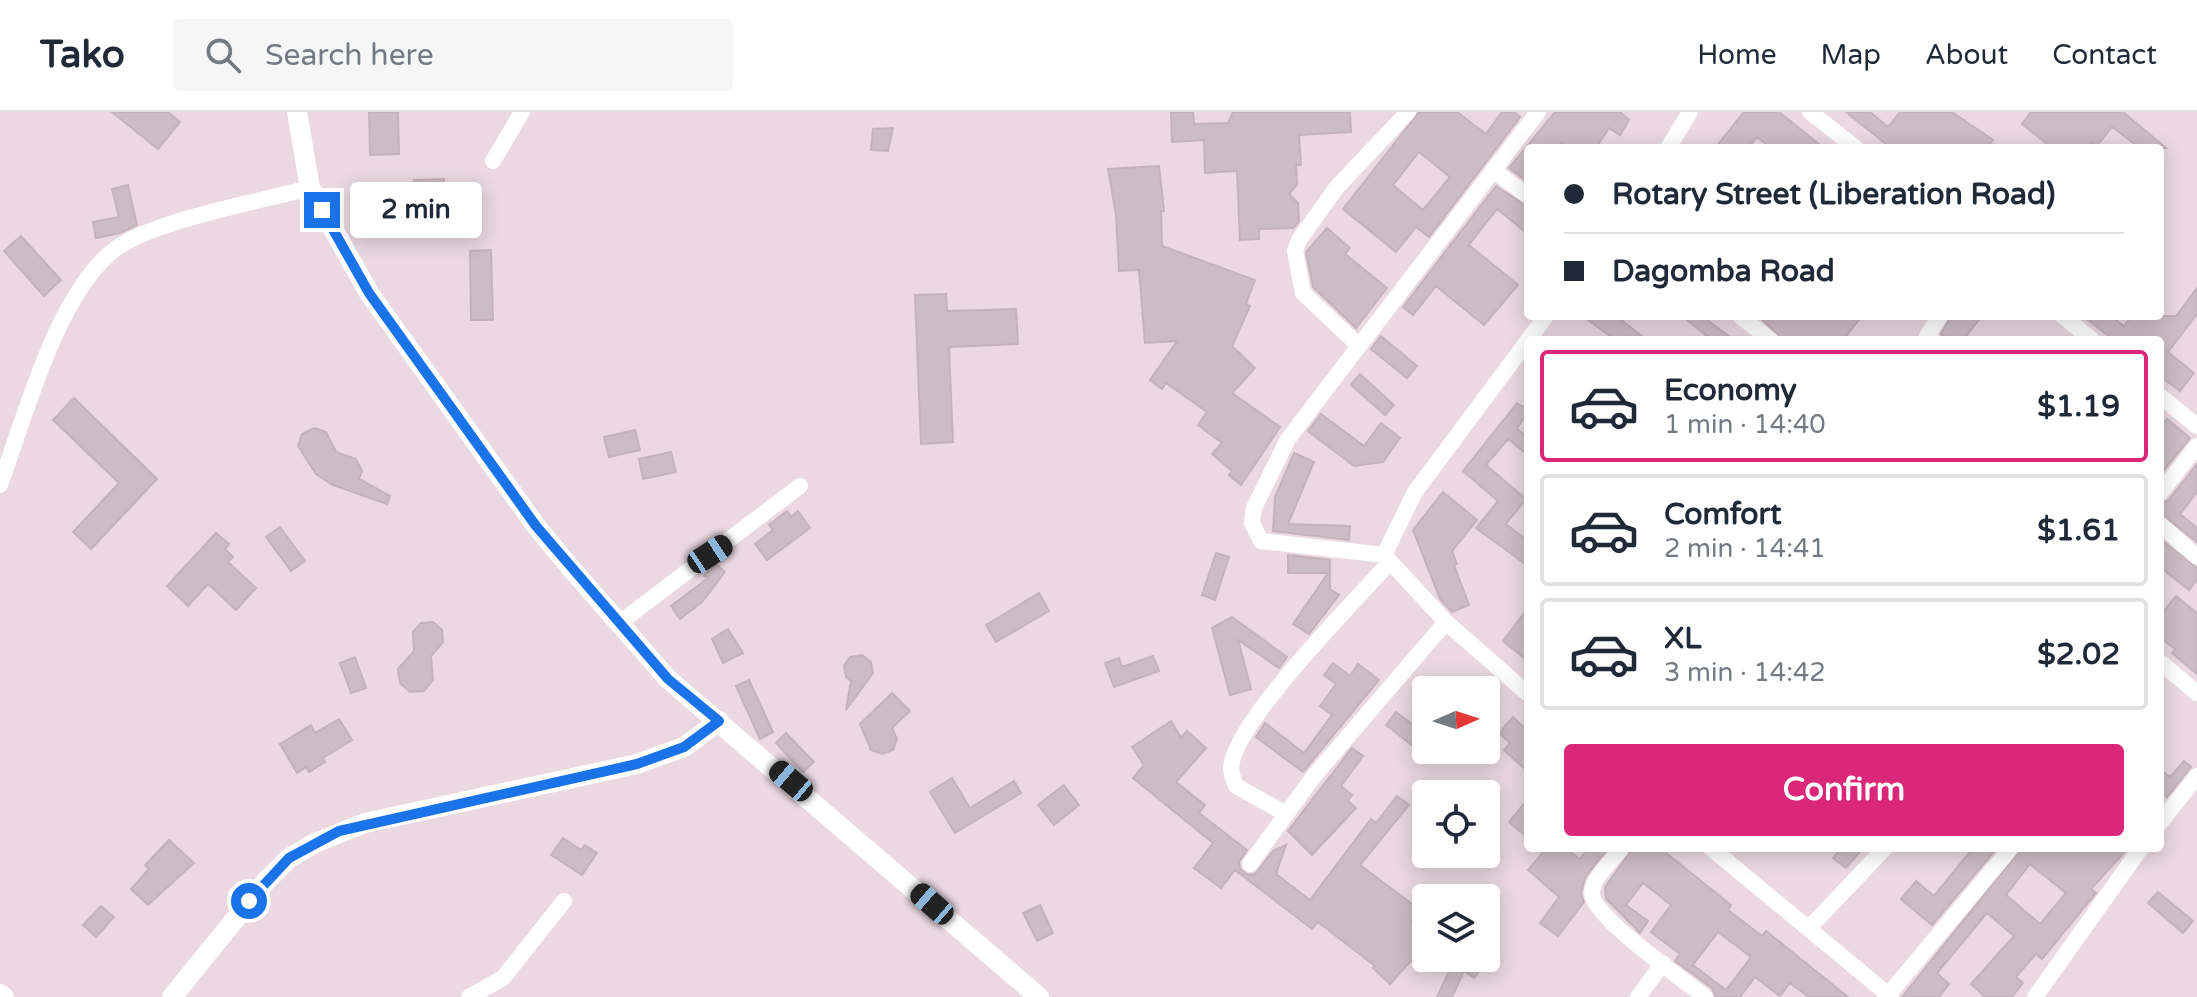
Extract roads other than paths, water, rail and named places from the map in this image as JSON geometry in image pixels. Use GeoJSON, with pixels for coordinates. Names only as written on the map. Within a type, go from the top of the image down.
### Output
{"type":"FeatureCollection","features":[{"type":"Feature","properties":{"kind":"street"},"geometry":{"type":"LineString","coordinates":[[297,112],[310,188],[369,293],[536,526],[618,624],[668,679],[1039,997]]}},
{"type":"Feature","properties":{"kind":"street"},"geometry":{"type":"LineString","coordinates":[[493,161],[522,112]]}},
{"type":"Feature","properties":{"kind":"street"},"geometry":{"type":"LineString","coordinates":[[1358,345],[1303,293],[1295,251],[1299,240],[1337,187],[1408,112]]}},
{"type":"Feature","properties":{"kind":"street"},"geometry":{"type":"LineString","coordinates":[[1524,690],[1446,622],[1387,558],[1316,545],[1272,545],[1261,541],[1252,523],[1254,508],[1288,439],[1538,112]]}},
{"type":"Feature","properties":{"kind":"street"},"geometry":{"type":"LineString","coordinates":[[1670,144],[1690,112]]}},
{"type":"Feature","properties":{"kind":"street"},"geometry":{"type":"LineString","coordinates":[[1810,112],[1851,144]]}},
{"type":"Feature","properties":{"kind":"street"},"geometry":{"type":"LineString","coordinates":[[1493,170],[1524,193]]}},
{"type":"Feature","properties":{"kind":"street"},"geometry":{"type":"LineString","coordinates":[[0,485],[57,333],[78,288],[101,260],[121,245],[184,222],[310,188]]}},
{"type":"Feature","properties":{"kind":"street"},"geometry":{"type":"LineString","coordinates":[[1531,336],[1543,320]]}},
{"type":"Feature","properties":{"kind":"street"},"geometry":{"type":"LineString","coordinates":[[1745,320],[1766,336]]}},
{"type":"Feature","properties":{"kind":"street"},"geometry":{"type":"LineString","coordinates":[[2068,320],[2087,336]]}},
{"type":"Feature","properties":{"kind":"street"},"geometry":{"type":"LineString","coordinates":[[1286,814],[1236,786],[1231,769],[1233,759],[1248,728],[1387,558],[1422,481],[1524,345]]}},
{"type":"Feature","properties":{"kind":"street"},"geometry":{"type":"LineString","coordinates":[[2164,399],[2197,426]]}},
{"type":"Feature","properties":{"kind":"street"},"geometry":{"type":"LineString","coordinates":[[2164,488],[2197,446]]}},
{"type":"Feature","properties":{"kind":"street"},"geometry":{"type":"LineString","coordinates":[[618,624],[800,486]]}},
{"type":"Feature","properties":{"kind":"street"},"geometry":{"type":"LineString","coordinates":[[2164,528],[2197,557]]}},
{"type":"Feature","properties":{"kind":"street"},"geometry":{"type":"LineString","coordinates":[[1250,864],[1314,776],[1446,622]]}},
{"type":"Feature","properties":{"kind":"street"},"geometry":{"type":"LineString","coordinates":[[2164,667],[2197,693]]}},
{"type":"Feature","properties":{"kind":"street"},"geometry":{"type":"LineString","coordinates":[[172,997],[266,881],[289,858],[315,843],[365,823],[637,764],[684,747],[719,721]]}},
{"type":"Feature","properties":{"kind":"street"},"geometry":{"type":"LineString","coordinates":[[2164,818],[2197,776]]}},
{"type":"Feature","properties":{"kind":"street"},"geometry":{"type":"LineString","coordinates":[[1619,852],[1596,880],[1592,891],[1594,902],[1705,997]]}},
{"type":"Feature","properties":{"kind":"street"},"geometry":{"type":"LineString","coordinates":[[1716,852],[1809,928],[1884,995],[2008,852]]}},
{"type":"Feature","properties":{"kind":"street"},"geometry":{"type":"LineString","coordinates":[[1809,928],[1881,852]]}},
{"type":"Feature","properties":{"kind":"street"},"geometry":{"type":"LineString","coordinates":[[2035,997],[2138,852]]}},
{"type":"Feature","properties":{"kind":"street"},"geometry":{"type":"LineString","coordinates":[[469,997],[503,978],[564,901]]}},
{"type":"Feature","properties":{"kind":"street"},"geometry":{"type":"LineString","coordinates":[[1638,997],[1663,963]]}}]}
